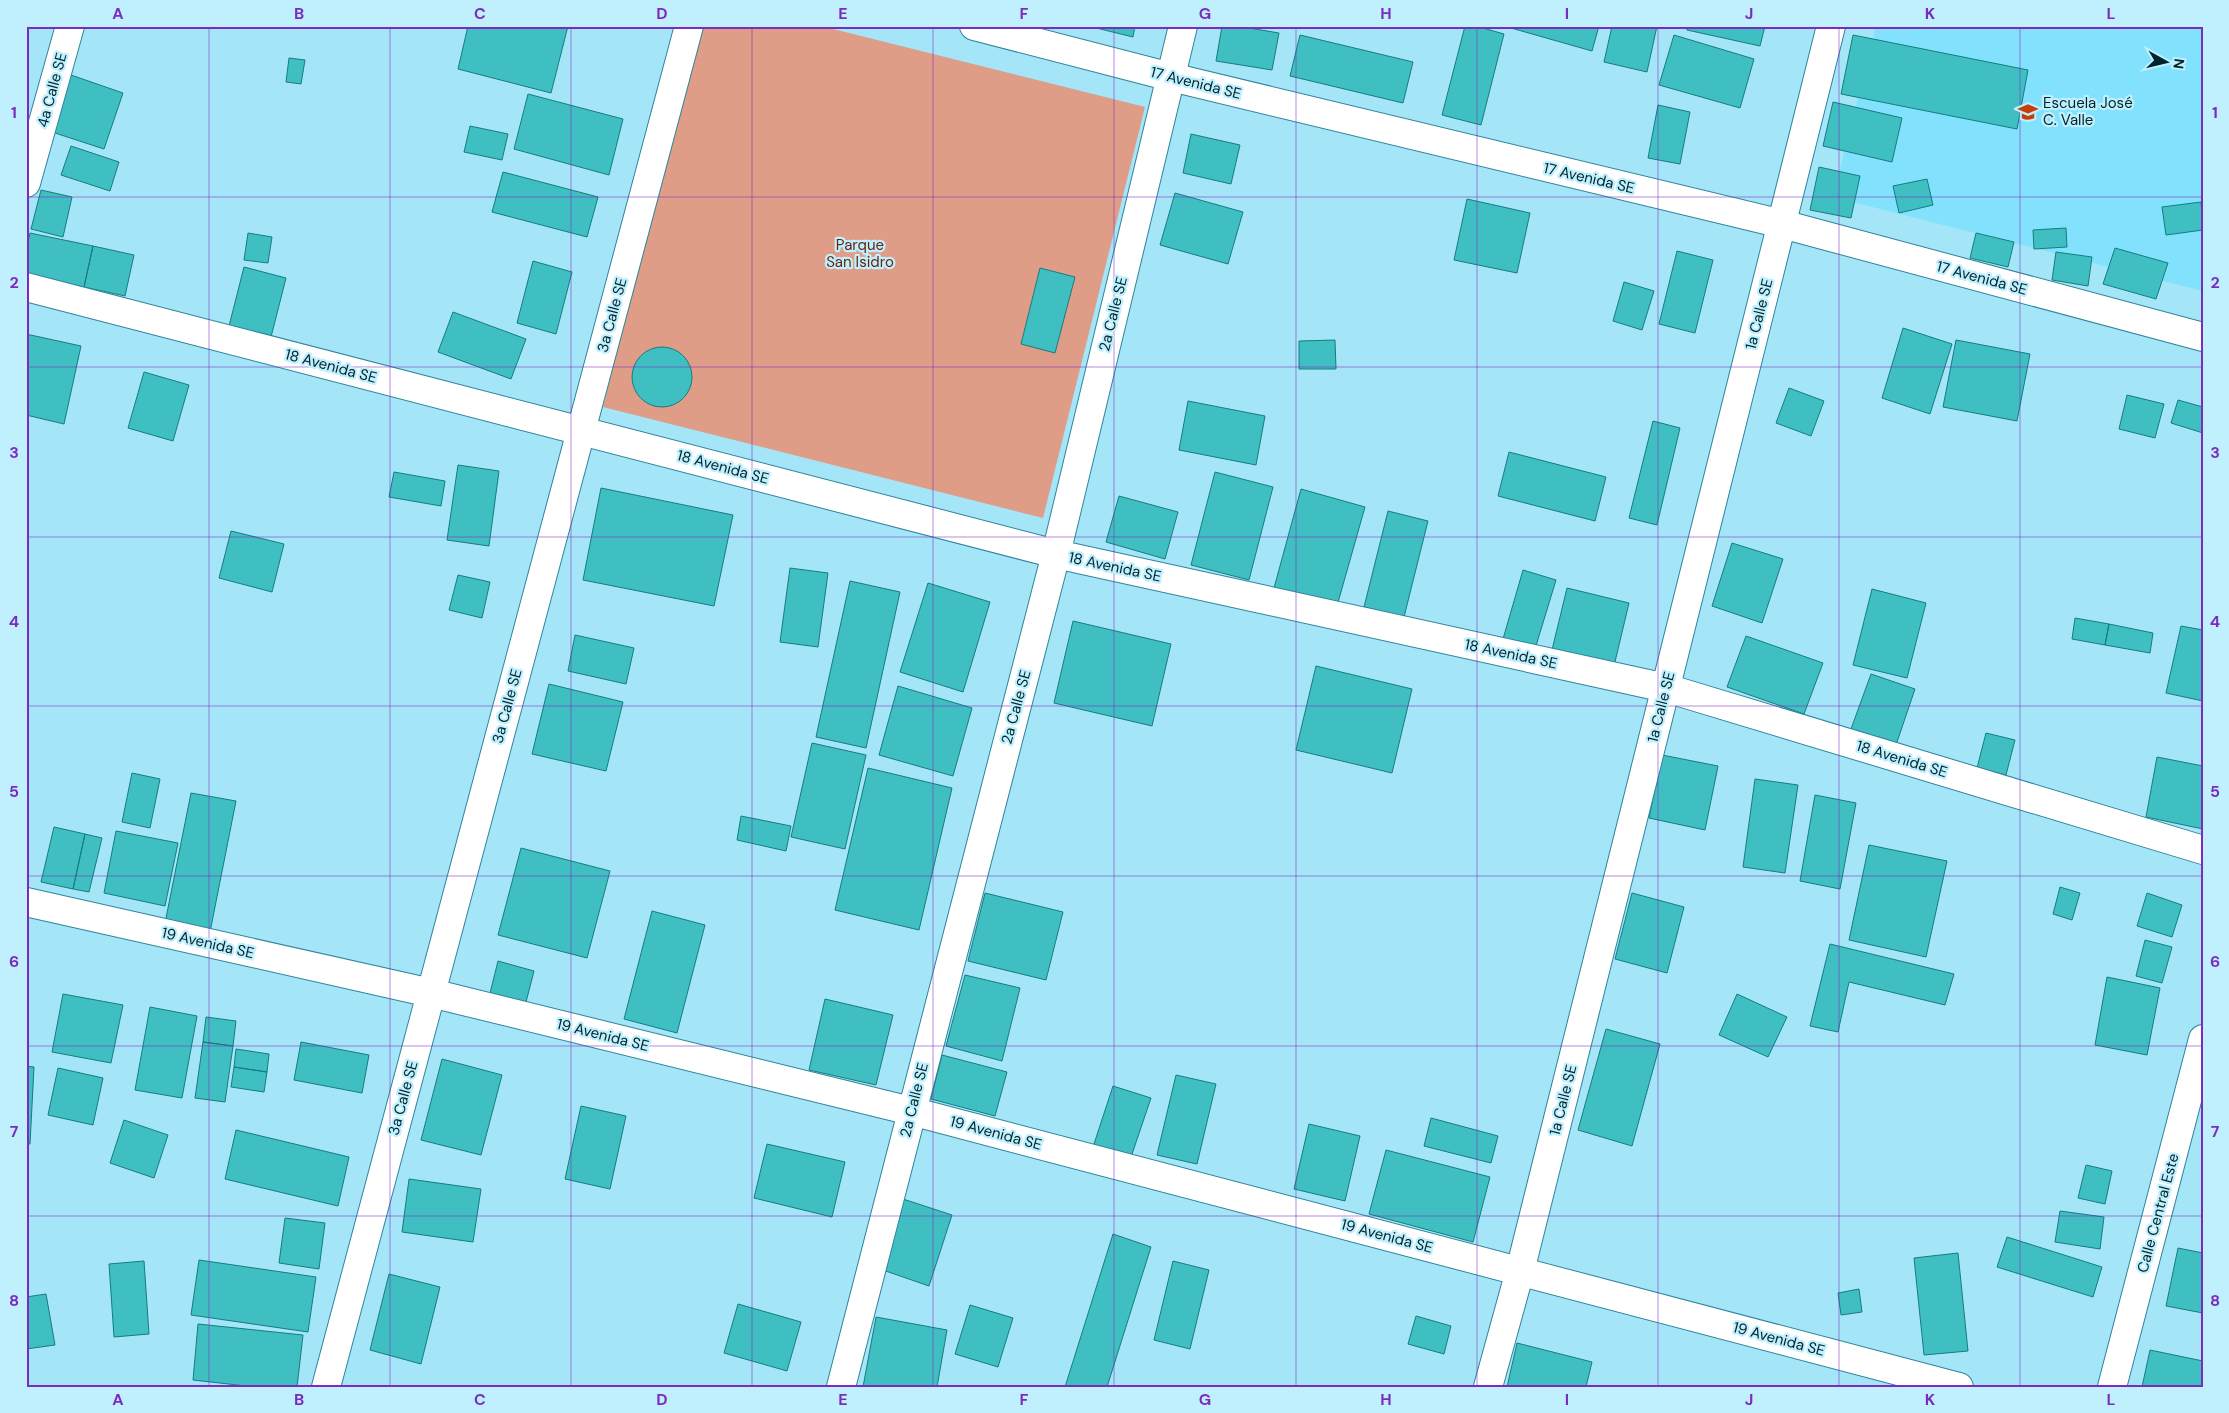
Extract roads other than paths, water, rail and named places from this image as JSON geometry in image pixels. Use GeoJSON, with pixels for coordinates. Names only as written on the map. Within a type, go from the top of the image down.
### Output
{"type":"FeatureCollection","features":[{"type":"Feature","properties":{"kind":"street","name":"4a Calle SE"},"geometry":{"type":"LineString","coordinates":[[26,183],[70,26]]}},
{"type":"Feature","properties":{"kind":"street","name":"3a Calle SE"},"geometry":{"type":"LineString","coordinates":[[326,1387],[689,26]]}},
{"type":"Feature","properties":{"kind":"street","name":"17 Avenida SE"},"geometry":{"type":"LineString","coordinates":[[974,26],[1171,77],[1782,224],[2203,337]]}},
{"type":"Feature","properties":{"kind":"street","name":"2a Calle SE"},"geometry":{"type":"LineString","coordinates":[[840,1387],[1056,554],[1183,26]]}},
{"type":"Feature","properties":{"kind":"street","name":"1a Calle SE"},"geometry":{"type":"LineString","coordinates":[[1488,1387],[1520,1271],[1831,26]]}},
{"type":"Feature","properties":{"kind":"street","name":"18 Avenida SE"},"geometry":{"type":"LineString","coordinates":[[26,287],[1056,554],[1666,688],[2203,850]]}},
{"type":"Feature","properties":{"kind":"street","name":"19 Avenida SE"},"geometry":{"type":"LineString","coordinates":[[26,902],[431,993],[911,1111],[1959,1387]]}},
{"type":"Feature","properties":{"kind":"street","name":"Calle Central Este"},"geometry":{"type":"LineString","coordinates":[[2112,1387],[2203,1039]]}},
{"type":"Feature","properties":{"kind":"place","name":"Escuela José C. Valle"},"geometry":{"type":"Point","coordinates":[2028,112]}},
{"type":"Feature","properties":{"kind":"park label","name":"Parque San Isidro"},"geometry":{"type":"Point","coordinates":[860,254]}}]}
